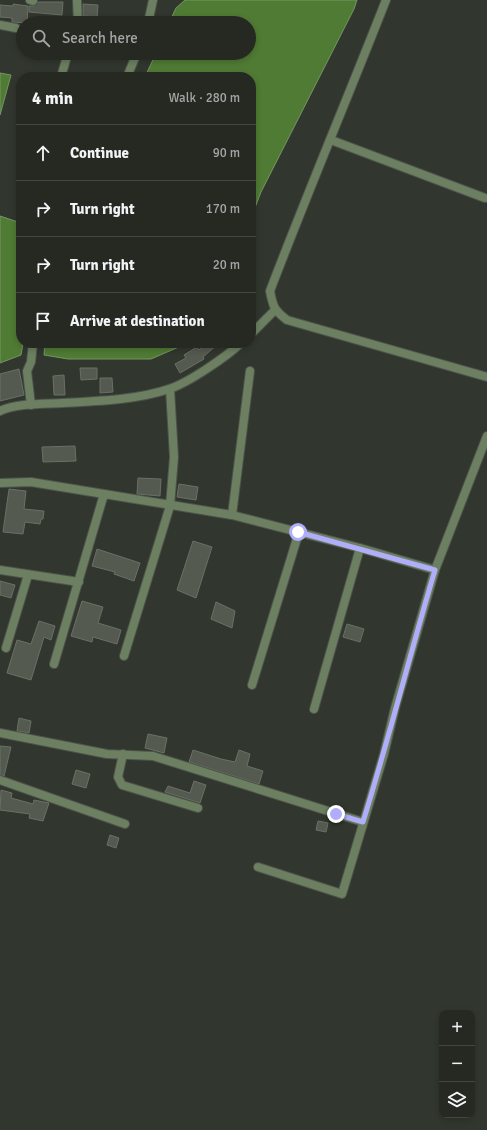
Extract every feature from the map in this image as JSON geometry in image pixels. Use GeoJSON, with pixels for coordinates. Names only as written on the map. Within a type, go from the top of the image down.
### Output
{"type":"FeatureCollection","features":[{"type":"Feature","properties":{"kind":"street"},"geometry":{"type":"LineString","coordinates":[[77,0],[78,16]]}},
{"type":"Feature","properties":{"kind":"street"},"geometry":{"type":"LineString","coordinates":[[150,16],[153,0]]}},
{"type":"Feature","properties":{"kind":"street"},"geometry":{"type":"LineString","coordinates":[[386,0],[270,291],[275,310],[287,320],[487,377]]}},
{"type":"Feature","properties":{"kind":"street"},"geometry":{"type":"LineString","coordinates":[[0,25],[16,28]]}},
{"type":"Feature","properties":{"kind":"street"},"geometry":{"type":"LineString","coordinates":[[62,72],[66,60]]}},
{"type":"Feature","properties":{"kind":"street"},"geometry":{"type":"LineString","coordinates":[[130,72],[134,60]]}},
{"type":"Feature","properties":{"kind":"street"},"geometry":{"type":"LineString","coordinates":[[331,140],[486,198]]}},
{"type":"Feature","properties":{"kind":"street"},"geometry":{"type":"LineString","coordinates":[[256,329],[275,310]]}},
{"type":"Feature","properties":{"kind":"street"},"geometry":{"type":"LineString","coordinates":[[31,404],[27,372],[31,362],[32,348]]}},
{"type":"Feature","properties":{"kind":"street"},"geometry":{"type":"LineString","coordinates":[[0,411],[31,404],[112,399],[139,396],[170,389],[205,370],[234,348]]}},
{"type":"Feature","properties":{"kind":"street"},"geometry":{"type":"LineString","coordinates":[[232,515],[250,371]]}},
{"type":"Feature","properties":{"kind":"street"},"geometry":{"type":"LineString","coordinates":[[124,656],[170,506],[174,457],[170,389]]}},
{"type":"Feature","properties":{"kind":"street"},"geometry":{"type":"LineString","coordinates":[[258,867],[342,894],[384,754],[395,708],[435,570],[487,436]]}},
{"type":"Feature","properties":{"kind":"street"},"geometry":{"type":"LineString","coordinates":[[0,483],[31,482],[232,515],[360,548],[435,570]]}},
{"type":"Feature","properties":{"kind":"street"},"geometry":{"type":"LineString","coordinates":[[54,664],[104,494]]}},
{"type":"Feature","properties":{"kind":"street"},"geometry":{"type":"LineString","coordinates":[[252,685],[298,532]]}},
{"type":"Feature","properties":{"kind":"street"},"geometry":{"type":"LineString","coordinates":[[314,709],[360,548]]}},
{"type":"Feature","properties":{"kind":"street"},"geometry":{"type":"LineString","coordinates":[[0,570],[79,582]]}},
{"type":"Feature","properties":{"kind":"street"},"geometry":{"type":"LineString","coordinates":[[6,648],[28,575]]}},
{"type":"Feature","properties":{"kind":"street"},"geometry":{"type":"LineString","coordinates":[[0,733],[107,754],[153,756],[363,822]]}},
{"type":"Feature","properties":{"kind":"street"},"geometry":{"type":"LineString","coordinates":[[123,754],[118,777],[122,785],[198,808]]}},
{"type":"Feature","properties":{"kind":"street"},"geometry":{"type":"LineString","coordinates":[[0,780],[125,824]]}},
{"type":"Feature","properties":{"kind":"shaded area"},"geometry":{"type":"Polygon","coordinates":[[[185,0],[357,0],[354,9],[261,192],[256,205],[256,72],[147,72],[153,60],[256,60],[256,16],[172,16],[176,8],[185,0]]]}},
{"type":"Feature","properties":{"kind":"shaded area"},"geometry":{"type":"Polygon","coordinates":[[[0,73],[11,75],[0,115],[0,73]]]}},
{"type":"Feature","properties":{"kind":"shaded area"},"geometry":{"type":"Polygon","coordinates":[[[0,216],[16,221],[16,348],[22,348],[21,355],[0,363],[0,216]]]}},
{"type":"Feature","properties":{"kind":"shaded area"},"geometry":{"type":"Polygon","coordinates":[[[45,348],[176,348],[151,359],[68,359],[44,355],[45,348]]]}},
{"type":"Feature","properties":{"kind":"building"},"geometry":{"type":"Polygon","coordinates":[[[38,2],[63,2],[62,15],[29,12],[29,6],[34,6],[38,2]]]}},
{"type":"Feature","properties":{"kind":"building"},"geometry":{"type":"Polygon","coordinates":[[[13,4],[28,6],[27,16],[16,16],[16,22],[12,22],[12,18],[0,17],[0,5],[13,6],[13,4]]]}},
{"type":"Feature","properties":{"kind":"building"},"geometry":{"type":"Polygon","coordinates":[[[83,4],[98,5],[97,16],[83,16],[83,4]]]}},
{"type":"Feature","properties":{"kind":"building"},"geometry":{"type":"Polygon","coordinates":[[[195,348],[199,350],[201,348],[213,348],[203,357],[204,359],[180,373],[175,364],[186,358],[184,355],[195,348]]]}},
{"type":"Feature","properties":{"kind":"building"},"geometry":{"type":"Polygon","coordinates":[[[80,368],[97,368],[97,379],[81,380],[80,368]]]}},
{"type":"Feature","properties":{"kind":"building"},"geometry":{"type":"Polygon","coordinates":[[[19,369],[24,395],[0,401],[0,374],[19,369]]]}},
{"type":"Feature","properties":{"kind":"building"},"geometry":{"type":"Polygon","coordinates":[[[64,375],[65,395],[54,395],[53,376],[64,375]]]}},
{"type":"Feature","properties":{"kind":"building"},"geometry":{"type":"Polygon","coordinates":[[[100,378],[112,378],[113,392],[100,393],[100,378]]]}},
{"type":"Feature","properties":{"kind":"building"},"geometry":{"type":"Polygon","coordinates":[[[75,446],[76,461],[43,462],[42,447],[75,446]]]}},
{"type":"Feature","properties":{"kind":"building"},"geometry":{"type":"Polygon","coordinates":[[[138,478],[161,479],[160,496],[137,494],[138,478]]]}},
{"type":"Feature","properties":{"kind":"building"},"geometry":{"type":"Polygon","coordinates":[[[179,484],[198,487],[196,500],[177,497],[179,484]]]}},
{"type":"Feature","properties":{"kind":"building"},"geometry":{"type":"Polygon","coordinates":[[[9,489],[26,491],[24,509],[44,511],[43,519],[41,519],[40,524],[25,522],[23,534],[3,532],[9,489]]]}},
{"type":"Feature","properties":{"kind":"building"},"geometry":{"type":"Polygon","coordinates":[[[193,541],[212,547],[196,598],[177,590],[193,541]]]}},
{"type":"Feature","properties":{"kind":"building"},"geometry":{"type":"Polygon","coordinates":[[[97,549],[140,563],[134,581],[114,574],[115,572],[92,566],[97,549]]]}},
{"type":"Feature","properties":{"kind":"building"},"geometry":{"type":"Polygon","coordinates":[[[0,581],[15,585],[11,598],[0,595],[0,581]]]}},
{"type":"Feature","properties":{"kind":"building"},"geometry":{"type":"Polygon","coordinates":[[[82,601],[103,607],[98,623],[121,630],[117,644],[93,637],[92,642],[71,636],[82,601]]]}},
{"type":"Feature","properties":{"kind":"building"},"geometry":{"type":"Polygon","coordinates":[[[216,602],[235,611],[232,628],[211,619],[216,602]]]}},
{"type":"Feature","properties":{"kind":"building"},"geometry":{"type":"Polygon","coordinates":[[[39,621],[55,626],[51,640],[44,637],[31,680],[7,673],[17,640],[31,644],[39,621]]]}},
{"type":"Feature","properties":{"kind":"building"},"geometry":{"type":"Polygon","coordinates":[[[347,624],[364,629],[360,642],[343,637],[347,624]]]}},
{"type":"Feature","properties":{"kind":"building"},"geometry":{"type":"Polygon","coordinates":[[[19,718],[31,721],[29,733],[17,731],[19,718]]]}},
{"type":"Feature","properties":{"kind":"building"},"geometry":{"type":"Polygon","coordinates":[[[148,734],[167,738],[164,753],[145,748],[148,734]]]}},
{"type":"Feature","properties":{"kind":"building"},"geometry":{"type":"Polygon","coordinates":[[[0,746],[11,747],[4,776],[0,775],[0,746]]]}},
{"type":"Feature","properties":{"kind":"building"},"geometry":{"type":"Polygon","coordinates":[[[193,750],[235,762],[239,750],[250,754],[247,766],[263,771],[259,784],[189,762],[193,750]]]}},
{"type":"Feature","properties":{"kind":"building"},"geometry":{"type":"Polygon","coordinates":[[[76,770],[90,774],[86,788],[72,784],[76,770]]]}},
{"type":"Feature","properties":{"kind":"building"},"geometry":{"type":"Polygon","coordinates":[[[194,781],[206,785],[200,803],[165,792],[168,786],[190,793],[194,781]]]}},
{"type":"Feature","properties":{"kind":"building"},"geometry":{"type":"Polygon","coordinates":[[[1,790],[12,793],[11,798],[33,804],[34,800],[49,803],[43,821],[29,818],[30,814],[0,810],[1,790]]]}},
{"type":"Feature","properties":{"kind":"building"},"geometry":{"type":"Polygon","coordinates":[[[318,821],[328,823],[326,832],[316,830],[318,821]]]}},
{"type":"Feature","properties":{"kind":"building"},"geometry":{"type":"Polygon","coordinates":[[[110,835],[119,838],[116,848],[107,845],[110,835]]]}},
{"type":"Feature","properties":{"kind":"route"},"geometry":{"type":"LineString","coordinates":[[298,532],[435,570],[395,708],[384,754],[363,822],[336,814]]}}]}
